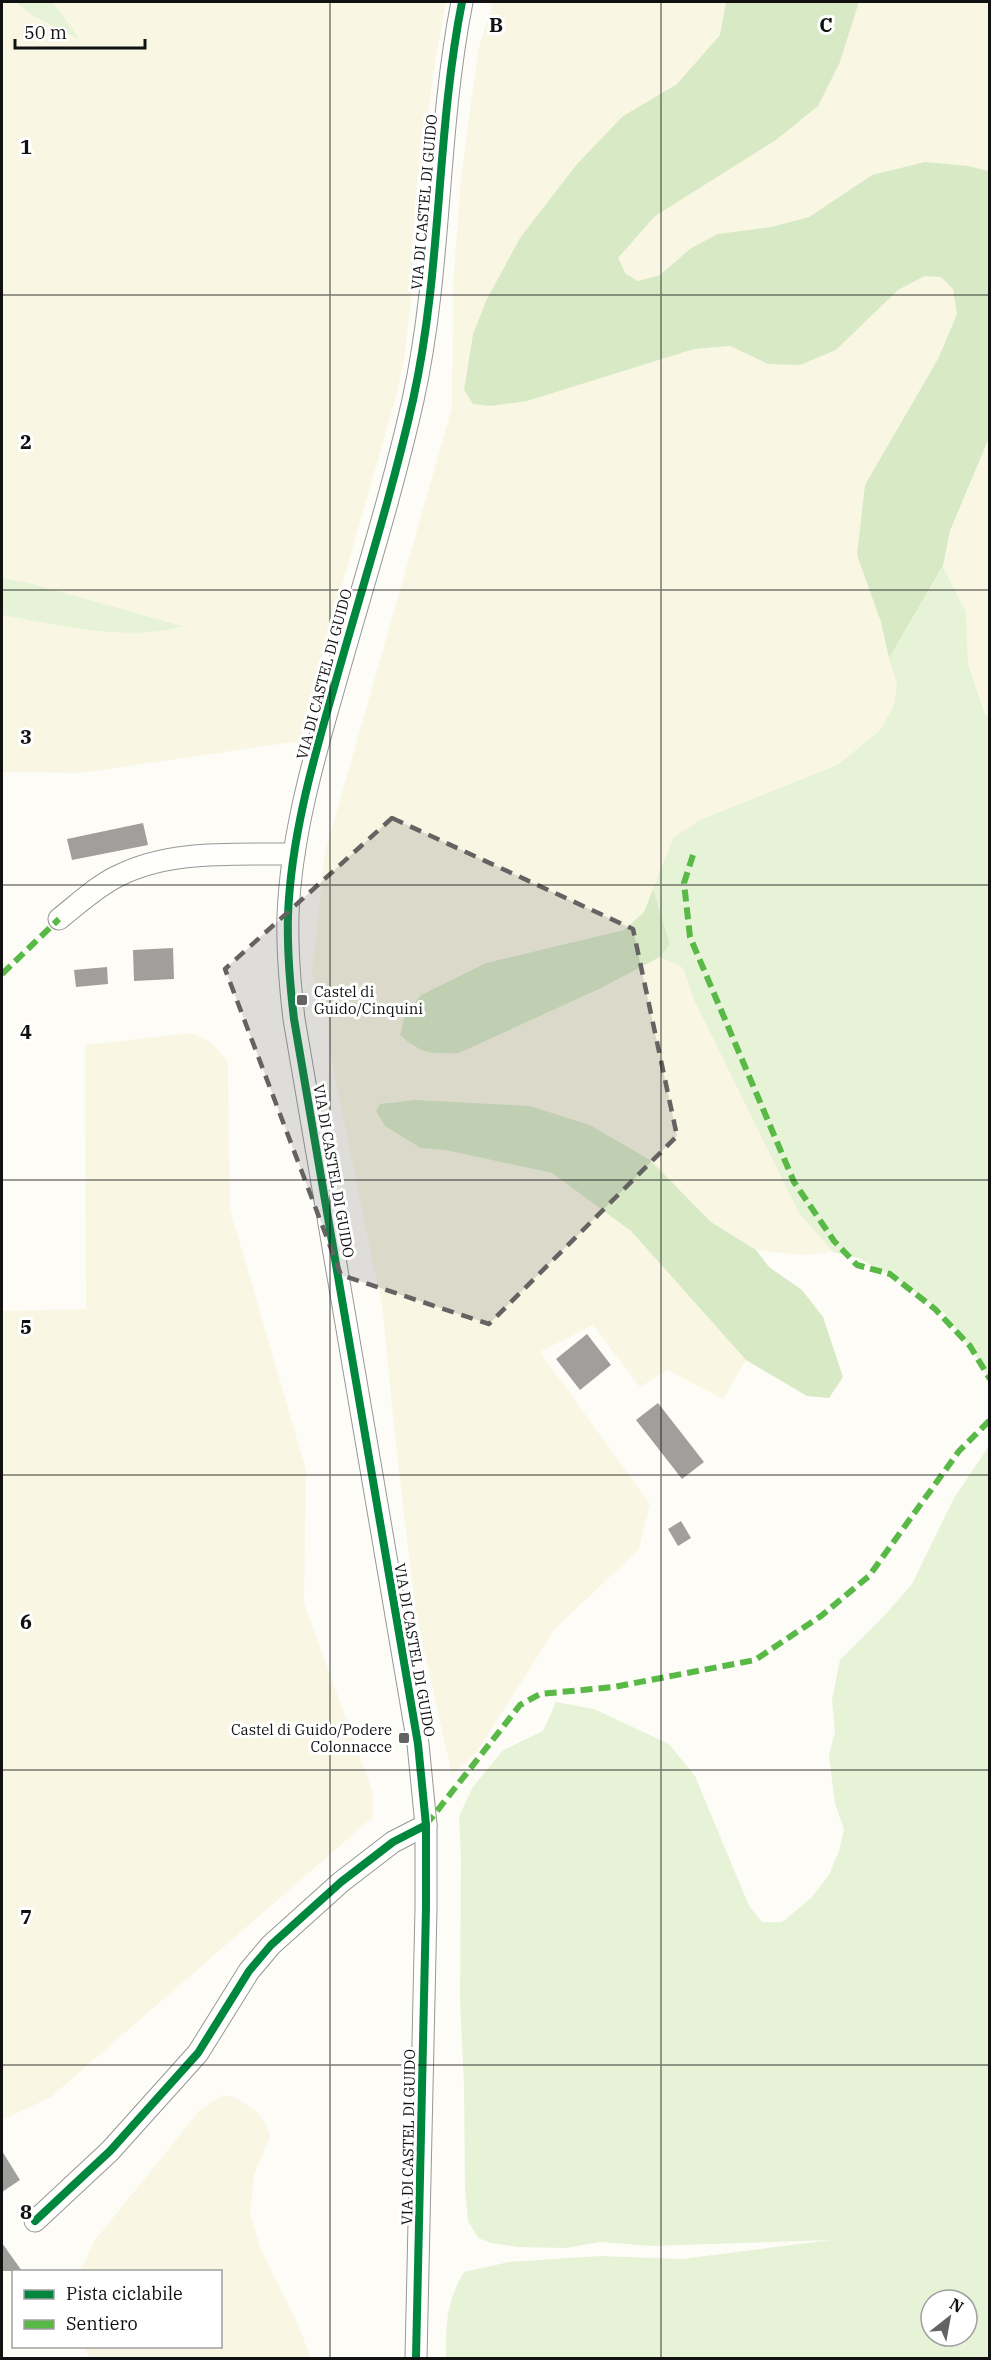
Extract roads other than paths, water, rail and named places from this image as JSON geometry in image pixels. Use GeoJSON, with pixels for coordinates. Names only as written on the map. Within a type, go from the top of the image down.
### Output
{"type":"FeatureCollection","features":[{"type":"Feature","properties":{"kind":"street","name":"VIA DI CASTEL DI GUIDO"},"geometry":{"type":"LineString","coordinates":[[416,2358],[426,1825],[418,1744],[294,1019],[289,974],[288,916],[294,854],[315,755],[392,481],[417,377],[427,313],[449,81],[462,2]]}},
{"type":"Feature","properties":{"kind":"street"},"geometry":{"type":"LineString","coordinates":[[59,919],[117,876],[156,860],[224,855],[294,854]]}},
{"type":"Feature","properties":{"kind":"street"},"geometry":{"type":"LineString","coordinates":[[35,2220],[110,2151],[198,2053],[249,1971],[271,1945],[341,1882],[393,1842],[426,1825]]}},
{"type":"Feature","properties":{"kind":"place","name":"Castel di Guido/Cinquini"},"geometry":{"type":"Point","coordinates":[302,1000]}},
{"type":"Feature","properties":{"kind":"place","name":"Castel di Guido/Podere Colonnacce"},"geometry":{"type":"Point","coordinates":[404,1738]}}]}
